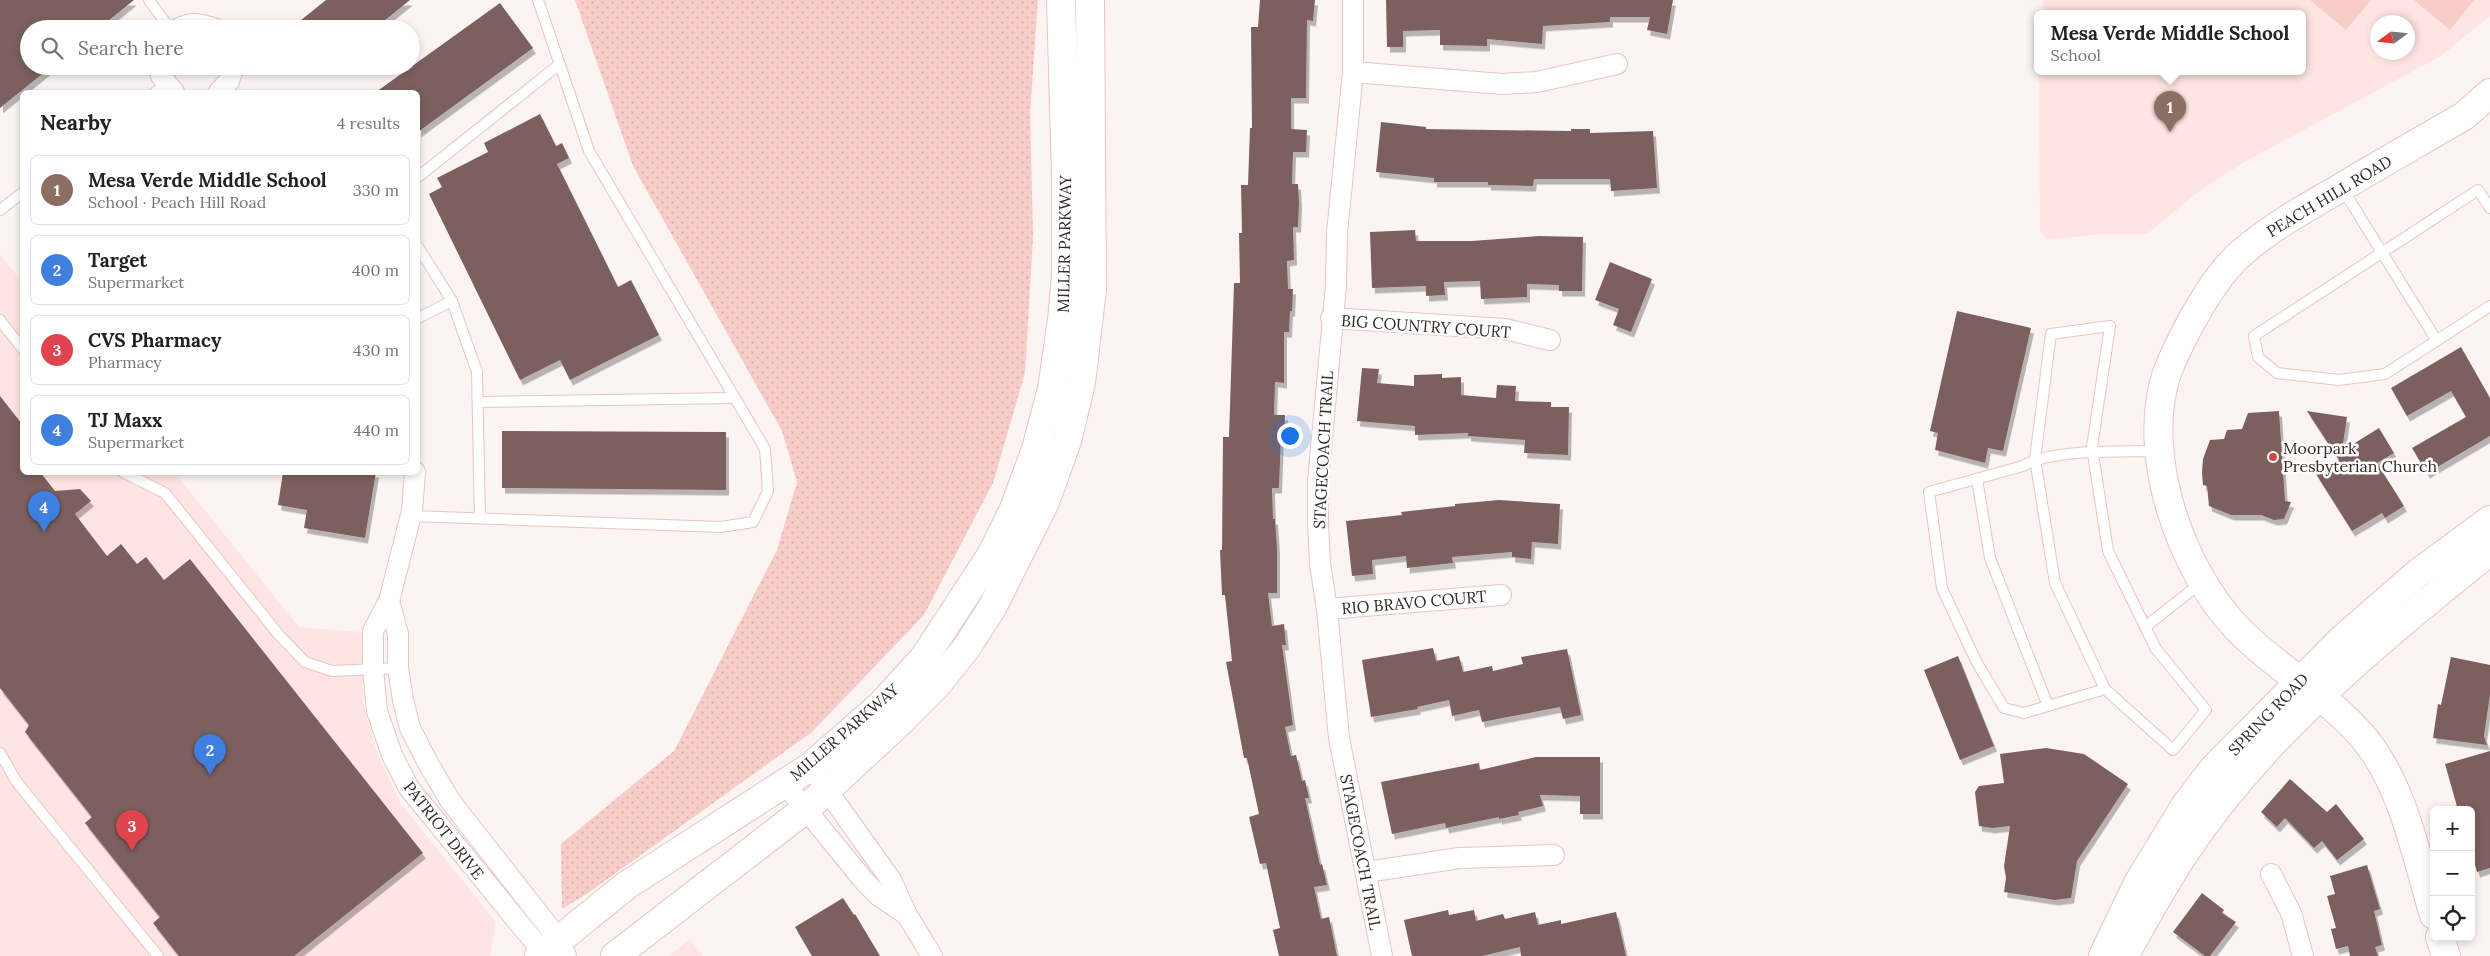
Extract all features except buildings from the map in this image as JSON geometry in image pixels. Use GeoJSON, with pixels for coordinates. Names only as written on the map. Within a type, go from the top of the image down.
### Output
{"type":"FeatureCollection","features":[{"type":"Feature","properties":{"kind":"street","name":"MILLER PARKWAY"},"geometry":{"type":"LineString","coordinates":[[551,952],[628,885],[810,767],[881,705],[930,650],[992,554],[1014,509],[1036,449],[1052,389],[1062,320],[1066,276],[1061,0]]}},
{"type":"Feature","properties":{"kind":"street","name":"MILLER PARKWAY"},"geometry":{"type":"LineString","coordinates":[[615,956],[806,809],[935,687],[967,646],[993,606],[1045,502],[1067,441],[1081,383],[1092,289],[1090,0]]}},
{"type":"Feature","properties":{"kind":"street","name":"STAGECOACH TRAIL"},"geometry":{"type":"LineString","coordinates":[[1353,0],[1353,72],[1344,143],[1337,233],[1336,286],[1331,318],[1318,497],[1320,564],[1327,609],[1339,738],[1382,956]]}},
{"type":"Feature","properties":{"kind":"street"},"geometry":{"type":"LineString","coordinates":[[1353,72],[1502,84],[1537,82],[1617,64]]}},
{"type":"Feature","properties":{"kind":"street"},"geometry":{"type":"LineString","coordinates":[[161,75],[165,90]]}},
{"type":"Feature","properties":{"kind":"street"},"geometry":{"type":"LineString","coordinates":[[220,90],[230,81],[232,75]]}},
{"type":"Feature","properties":{"kind":"street"},"geometry":{"type":"LineString","coordinates":[[236,75],[242,90]]}},
{"type":"Feature","properties":{"kind":"street","name":"PEACH HILL ROAD"},"geometry":{"type":"LineString","coordinates":[[2430,903],[2394,790],[2381,762],[2364,738],[2236,628],[2202,582],[2189,558],[2168,498],[2159,438],[2166,378],[2177,350],[2213,285],[2236,258],[2279,224],[2464,116],[2490,93]]}},
{"type":"Feature","properties":{"kind":"street","name":"BIG COUNTRY COURT"},"geometry":{"type":"LineString","coordinates":[[1331,318],[1504,329],[1550,340]]}},
{"type":"Feature","properties":{"kind":"street","name":"PATRIOT DRIVE"},"geometry":{"type":"LineString","coordinates":[[415,475],[410,516],[389,601],[373,631],[373,669],[377,711],[392,755],[409,788],[551,952]]}},
{"type":"Feature","properties":{"kind":"street","name":"SPRING ROAD"},"geometry":{"type":"LineString","coordinates":[[2124,956],[2186,850],[2225,799],[2262,756],[2341,640],[2397,591],[2490,520]]}},
{"type":"Feature","properties":{"kind":"street","name":"SPRING ROAD"},"geometry":{"type":"LineString","coordinates":[[2103,956],[2138,883],[2185,806],[2214,769],[2309,689],[2415,612],[2490,551]]}},
{"type":"Feature","properties":{"kind":"street","name":"RIO BRAVO COURT"},"geometry":{"type":"LineString","coordinates":[[1327,609],[1500,596]]}},
{"type":"Feature","properties":{"kind":"street","name":"PATRIOT DRIVE"},"geometry":{"type":"LineString","coordinates":[[389,601],[398,634],[398,668],[410,728],[451,802],[551,952]]}},
{"type":"Feature","properties":{"kind":"street"},"geometry":{"type":"LineString","coordinates":[[810,767],[827,789],[878,896],[907,915],[932,956]]}},
{"type":"Feature","properties":{"kind":"street"},"geometry":{"type":"LineString","coordinates":[[785,784],[806,809],[858,855]]}},
{"type":"Feature","properties":{"kind":"street"},"geometry":{"type":"LineString","coordinates":[[1366,872],[1460,858],[1554,855]]}},
{"type":"Feature","properties":{"kind":"street"},"geometry":{"type":"LineString","coordinates":[[2271,874],[2291,913],[2303,956]]}},
{"type":"Feature","properties":{"kind":"street"},"geometry":{"type":"LineString","coordinates":[[2441,941],[2446,956]]}},
{"type":"Feature","properties":{"kind":"lane"},"geometry":{"type":"LineString","coordinates":[[149,0],[163,20]]}},
{"type":"Feature","properties":{"kind":"lane"},"geometry":{"type":"LineString","coordinates":[[410,516],[722,527],[754,522],[768,491],[765,449],[589,151],[538,0]]}},
{"type":"Feature","properties":{"kind":"lane"},"geometry":{"type":"LineString","coordinates":[[420,175],[560,64]]}},
{"type":"Feature","properties":{"kind":"lane"},"geometry":{"type":"LineString","coordinates":[[2342,187],[2381,253],[2437,340]]}},
{"type":"Feature","properties":{"kind":"lane"},"geometry":{"type":"LineString","coordinates":[[2490,208],[2478,190],[2254,336],[2258,357],[2277,373],[2339,380],[2385,374],[2490,306]]}},
{"type":"Feature","properties":{"kind":"lane"},"geometry":{"type":"LineString","coordinates":[[0,210],[20,194]]}},
{"type":"Feature","properties":{"kind":"lane"},"geometry":{"type":"LineString","coordinates":[[420,250],[452,300],[478,372],[480,518]]}},
{"type":"Feature","properties":{"kind":"lane"},"geometry":{"type":"LineString","coordinates":[[420,317],[452,300]]}},
{"type":"Feature","properties":{"kind":"lane"},"geometry":{"type":"LineString","coordinates":[[0,320],[20,345]]}},
{"type":"Feature","properties":{"kind":"lane"},"geometry":{"type":"LineString","coordinates":[[2110,326],[2092,453],[2108,551],[2156,649],[2206,710],[2172,750],[2105,690],[2055,583],[2035,459],[2051,334],[2110,326]]}},
{"type":"Feature","properties":{"kind":"lane"},"geometry":{"type":"LineString","coordinates":[[478,402],[734,398]]}},
{"type":"Feature","properties":{"kind":"lane"},"geometry":{"type":"LineString","coordinates":[[2105,690],[2024,713],[2004,708],[1976,661],[1942,588],[1929,492],[2023,466],[2035,459],[2092,453],[2160,451]]}},
{"type":"Feature","properties":{"kind":"lane"},"geometry":{"type":"LineString","coordinates":[[129,475],[165,493],[279,635],[305,662],[332,672],[398,668]]}},
{"type":"Feature","properties":{"kind":"lane"},"geometry":{"type":"LineString","coordinates":[[1977,479],[1990,558],[2048,706]]}},
{"type":"Feature","properties":{"kind":"lane"},"geometry":{"type":"LineString","coordinates":[[2145,627],[2202,582]]}},
{"type":"Feature","properties":{"kind":"lane"},"geometry":{"type":"LineString","coordinates":[[0,753],[16,781],[158,956]]}},
{"type":"Feature","properties":{"kind":"shaded area"},"geometry":{"type":"Polygon","coordinates":[[[575,0],[1038,0],[1030,113],[1033,237],[1025,373],[993,483],[924,615],[812,732],[588,893],[562,909],[561,844],[674,751],[777,550],[797,482],[782,431],[633,166],[575,0]]]}},
{"type":"Feature","properties":{"kind":"shaded area"},"geometry":{"type":"Polygon","coordinates":[[[2043,0],[2490,0],[2490,16],[2441,56],[2246,161],[2202,189],[2147,234],[2102,234],[2047,240],[2040,231],[2039,75],[2306,75],[2306,10],[2042,10],[2043,0]]]}},
{"type":"Feature","properties":{"kind":"shaded area"},"geometry":{"type":"Polygon","coordinates":[[[2310,0],[2371,0],[2346,30],[2310,0]]]}},
{"type":"Feature","properties":{"kind":"shaded area"},"geometry":{"type":"Polygon","coordinates":[[[2414,0],[2474,0],[2450,30],[2414,0]]]}},
{"type":"Feature","properties":{"kind":"shaded area"},"geometry":{"type":"Polygon","coordinates":[[[0,254],[20,279],[20,475],[177,475],[299,627],[361,632],[363,702],[378,756],[401,804],[496,922],[490,956],[0,956],[0,254]]]}},
{"type":"Feature","properties":{"kind":"shaded area"},"geometry":{"type":"Polygon","coordinates":[[[690,939],[703,956],[668,956],[690,939]]]}},
{"type":"Feature","properties":{"kind":"place","name":"Mesa Verde Middle School"},"geometry":{"type":"Point","coordinates":[2170,132]}},
{"type":"Feature","properties":{"kind":"place","name":"Moorpark Presbyterian Church"},"geometry":{"type":"Point","coordinates":[2273,457]}},
{"type":"Feature","properties":{"kind":"place","name":"TJ Maxx"},"geometry":{"type":"Point","coordinates":[44,532]}},
{"type":"Feature","properties":{"kind":"place","name":"Target"},"geometry":{"type":"Point","coordinates":[210,775]}},
{"type":"Feature","properties":{"kind":"place","name":"CVS Pharmacy"},"geometry":{"type":"Point","coordinates":[132,851]}}]}
